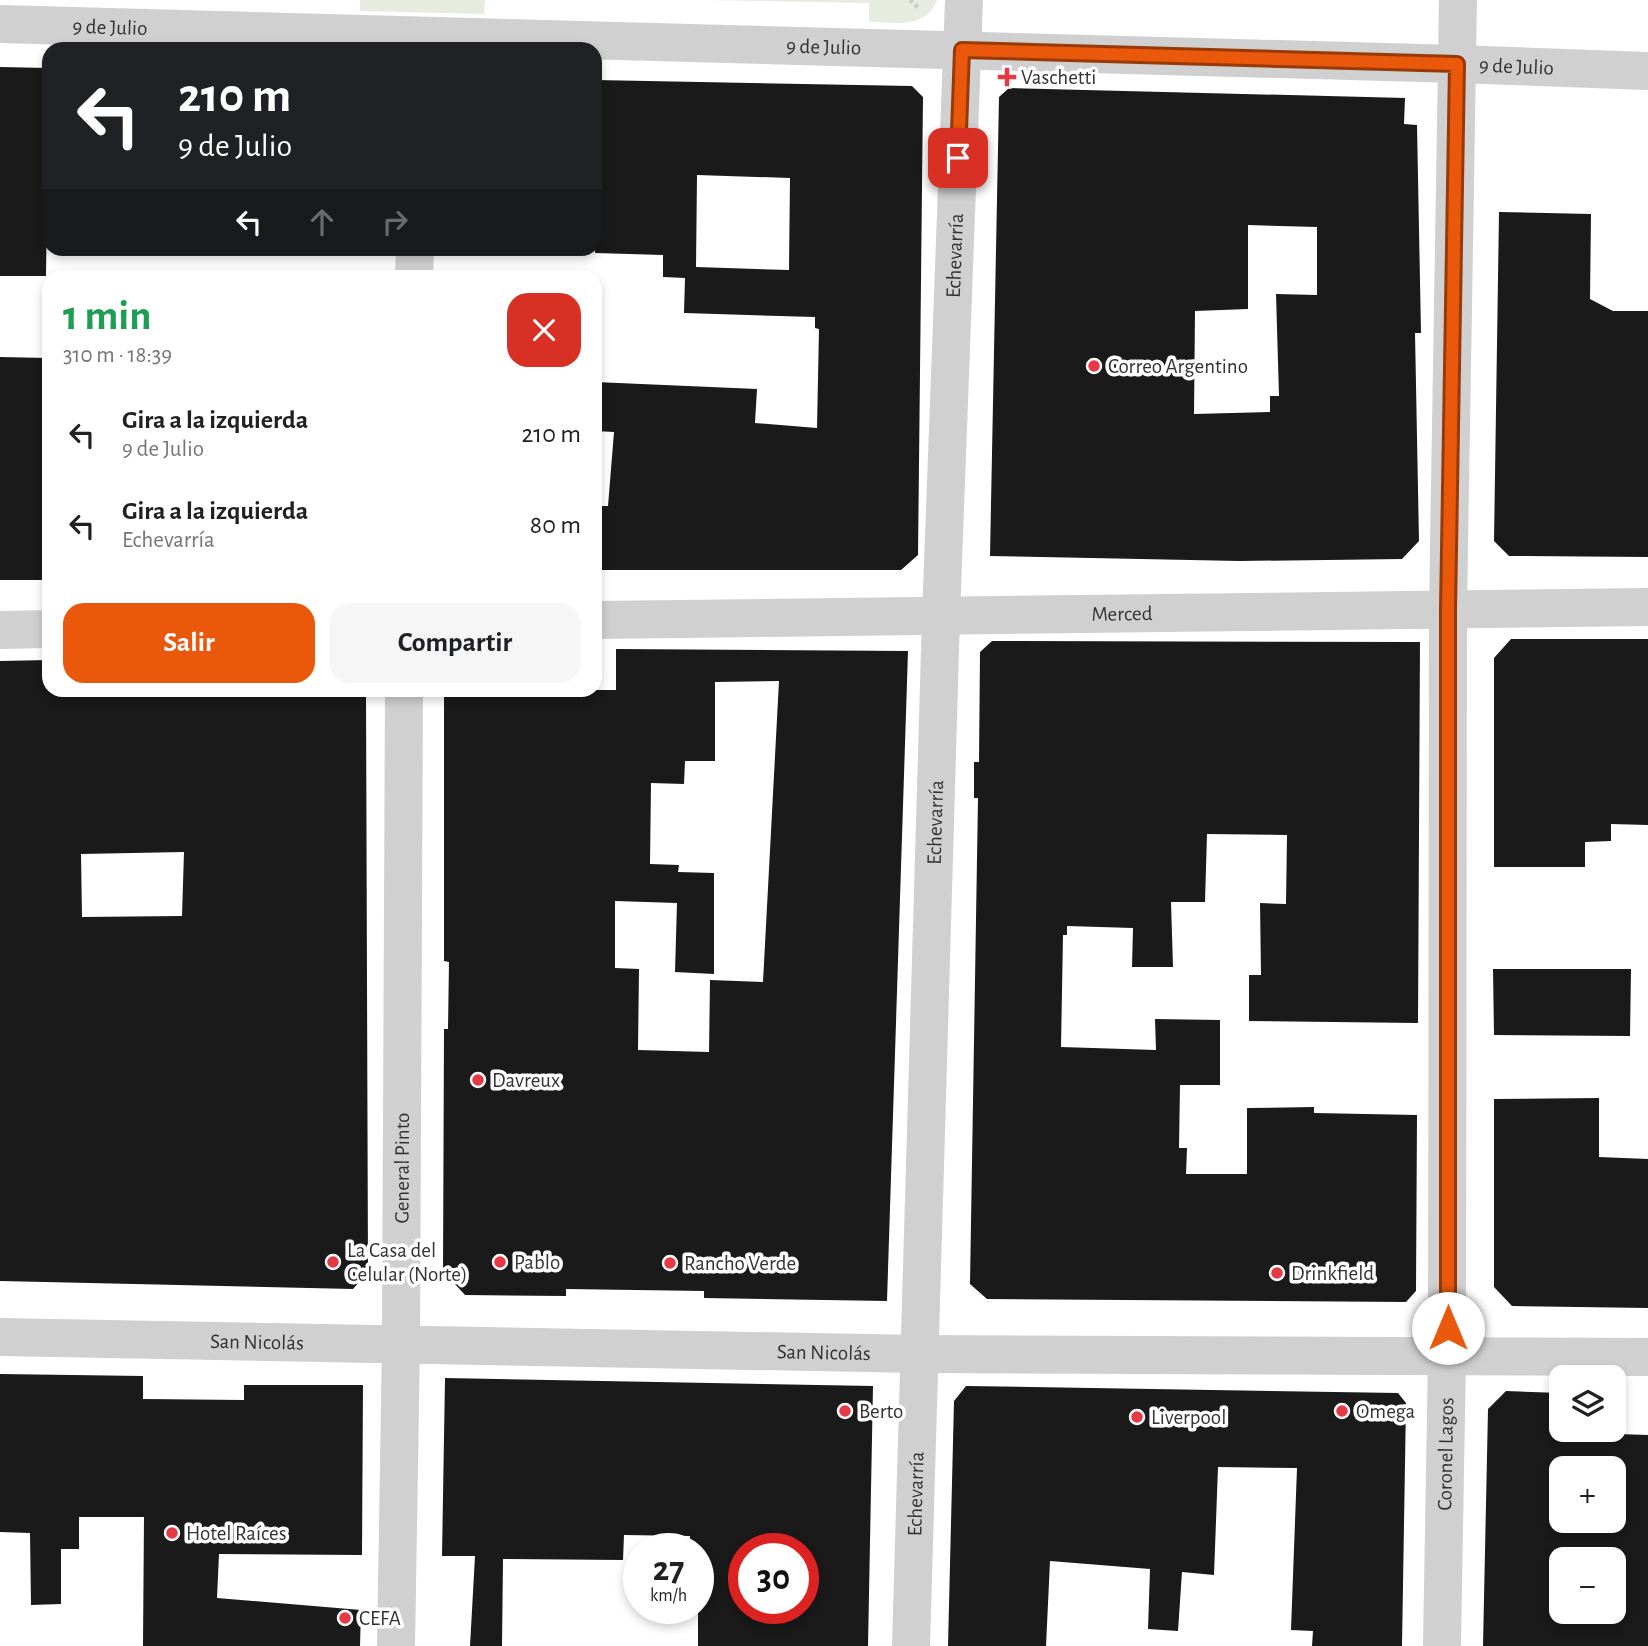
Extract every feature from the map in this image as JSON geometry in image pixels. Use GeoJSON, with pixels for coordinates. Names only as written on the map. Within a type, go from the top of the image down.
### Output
{"type":"FeatureCollection","features":[{"type":"Feature","properties":{"kind":"street","name":"Echevarría"},"geometry":{"type":"LineString","coordinates":[[911,1646],[941,616],[964,0]]}},
{"type":"Feature","properties":{"kind":"street","name":"Coronel Lagos"},"geometry":{"type":"LineString","coordinates":[[1442,1646],[1447,1355],[1448,610],[1458,0]]}},
{"type":"Feature","properties":{"kind":"street","name":"9 de Julio"},"geometry":{"type":"LineString","coordinates":[[0,24],[399,42]]}},
{"type":"Feature","properties":{"kind":"street","name":"9 de Julio"},"geometry":{"type":"LineString","coordinates":[[602,45],[962,50],[1648,71]]}},
{"type":"Feature","properties":{"kind":"street","name":"Merced"},"geometry":{"type":"LineString","coordinates":[[602,620],[1648,607]]}},
{"type":"Feature","properties":{"kind":"street"},"geometry":{"type":"LineString","coordinates":[[0,630],[42,629]]}},
{"type":"Feature","properties":{"kind":"street","name":"General Pinto"},"geometry":{"type":"LineString","coordinates":[[396,1646],[401,1343],[404,697]]}},
{"type":"Feature","properties":{"kind":"street","name":"San Nicolás"},"geometry":{"type":"LineString","coordinates":[[0,1337],[919,1354],[1648,1357]]}},
{"type":"Feature","properties":{"kind":"shaded area"},"geometry":{"type":"Polygon","coordinates":[[[360,0],[485,0],[484,14],[360,11],[360,0]]]}},
{"type":"Feature","properties":{"kind":"shaded area"},"geometry":{"type":"Polygon","coordinates":[[[705,0],[937,0],[925,16],[899,23],[869,22],[869,3],[705,0]]]}},
{"type":"Feature","properties":{"kind":"building"},"geometry":{"type":"Polygon","coordinates":[[[0,67],[42,68],[42,256],[46,256],[46,270],[42,270],[42,276],[0,276],[0,67]]]}},
{"type":"Feature","properties":{"kind":"building"},"geometry":{"type":"Polygon","coordinates":[[[602,80],[912,86],[923,97],[918,555],[901,570],[602,570],[602,506],[608,506],[614,432],[602,431],[602,382],[757,389],[755,423],[817,428],[819,329],[815,328],[815,317],[684,313],[685,278],[663,277],[663,255],[602,253],[602,80]],[[697,175],[696,267],[789,270],[790,178],[697,175]]]}},
{"type":"Feature","properties":{"kind":"building"},"geometry":{"type":"Polygon","coordinates":[[[1009,88],[1405,98],[1404,124],[1417,125],[1421,333],[1415,333],[1419,541],[1402,559],[1240,561],[990,556],[999,97],[1009,88]],[[1248,225],[1248,309],[1195,311],[1194,414],[1270,412],[1270,396],[1279,396],[1276,294],[1317,295],[1317,227],[1248,225]]]}},
{"type":"Feature","properties":{"kind":"building"},"geometry":{"type":"Polygon","coordinates":[[[1499,212],[1591,214],[1590,299],[1613,311],[1648,311],[1648,557],[1509,556],[1494,541],[1499,212]]]}},
{"type":"Feature","properties":{"kind":"building"},"geometry":{"type":"Polygon","coordinates":[[[0,357],[42,358],[42,580],[0,580],[0,357]]]}},
{"type":"Feature","properties":{"kind":"building"},"geometry":{"type":"Polygon","coordinates":[[[1511,639],[1648,639],[1648,825],[1611,824],[1611,841],[1585,842],[1585,867],[1494,867],[1494,658],[1511,639]]]}},
{"type":"Feature","properties":{"kind":"building"},"geometry":{"type":"Polygon","coordinates":[[[992,641],[1420,642],[1418,1023],[1249,1021],[1249,975],[1261,975],[1260,903],[1286,904],[1287,835],[1207,834],[1205,902],[1171,902],[1173,967],[1132,967],[1133,928],[1067,926],[1067,935],[1063,935],[1061,1047],[1156,1050],[1155,1019],[1220,1020],[1220,1085],[1180,1085],[1179,1148],[1187,1148],[1186,1174],[1247,1174],[1247,1108],[1314,1107],[1314,1113],[1417,1115],[1416,1291],[1406,1302],[987,1299],[970,1284],[978,798],[974,798],[974,762],[979,762],[980,652],[992,641]]]}},
{"type":"Feature","properties":{"kind":"building"},"geometry":{"type":"Polygon","coordinates":[[[616,649],[908,651],[887,1301],[704,1298],[704,1291],[566,1289],[566,1296],[465,1295],[443,1271],[444,1029],[448,1029],[449,962],[444,961],[444,697],[602,697],[602,690],[616,690],[616,649]],[[779,681],[715,682],[715,761],[685,761],[684,784],[651,783],[650,864],[679,865],[678,872],[714,873],[714,974],[675,972],[677,903],[615,901],[615,968],[639,969],[638,1050],[709,1052],[710,980],[763,982],[779,681]]]}},
{"type":"Feature","properties":{"kind":"building"},"geometry":{"type":"Polygon","coordinates":[[[42,660],[42,697],[366,697],[368,1272],[353,1289],[0,1281],[0,661],[42,660]],[[184,852],[81,854],[82,917],[182,916],[184,852]]]}},
{"type":"Feature","properties":{"kind":"building"},"geometry":{"type":"Polygon","coordinates":[[[1493,969],[1631,969],[1630,1036],[1494,1035],[1493,969]]]}},
{"type":"Feature","properties":{"kind":"building"},"geometry":{"type":"Polygon","coordinates":[[[1599,1098],[1599,1157],[1648,1159],[1648,1308],[1512,1306],[1494,1287],[1494,1099],[1599,1098]]]}},
{"type":"Feature","properties":{"kind":"building"},"geometry":{"type":"Polygon","coordinates":[[[0,1374],[143,1376],[143,1399],[244,1400],[244,1385],[363,1385],[362,1555],[219,1554],[217,1598],[361,1610],[360,1646],[143,1646],[144,1517],[79,1517],[79,1549],[61,1549],[61,1604],[31,1605],[30,1533],[0,1532],[0,1374]]]}},
{"type":"Feature","properties":{"kind":"building"},"geometry":{"type":"Polygon","coordinates":[[[445,1378],[873,1386],[868,1646],[698,1646],[698,1624],[714,1624],[714,1533],[623,1533],[623,1560],[503,1559],[502,1646],[470,1646],[475,1556],[442,1556],[445,1378]]]}},
{"type":"Feature","properties":{"kind":"building"},"geometry":{"type":"Polygon","coordinates":[[[966,1386],[1398,1393],[1406,1403],[1402,1646],[1312,1646],[1313,1631],[1291,1630],[1297,1468],[1218,1467],[1214,1575],[1182,1572],[1178,1631],[1148,1629],[1150,1569],[1050,1561],[1046,1646],[948,1646],[954,1401],[966,1386]]]}},
{"type":"Feature","properties":{"kind":"building"},"geometry":{"type":"Polygon","coordinates":[[[1506,1391],[1549,1393],[1549,1442],[1626,1442],[1626,1434],[1648,1435],[1648,1646],[1483,1646],[1488,1409],[1506,1391]]]}},
{"type":"Feature","properties":{"kind":"place","name":"Vaschetti"},"geometry":{"type":"Point","coordinates":[1007,77]}},
{"type":"Feature","properties":{"kind":"place","name":"Correo Argentino"},"geometry":{"type":"Point","coordinates":[1094,366]}},
{"type":"Feature","properties":{"kind":"place","name":"Davreux"},"geometry":{"type":"Point","coordinates":[478,1080]}},
{"type":"Feature","properties":{"kind":"place","name":"La Casa del Celular (Norte)"},"geometry":{"type":"Point","coordinates":[333,1262]}},
{"type":"Feature","properties":{"kind":"place","name":"Pablo"},"geometry":{"type":"Point","coordinates":[500,1262]}},
{"type":"Feature","properties":{"kind":"place","name":"Rancho Verde"},"geometry":{"type":"Point","coordinates":[670,1263]}},
{"type":"Feature","properties":{"kind":"place","name":"Drinkfield"},"geometry":{"type":"Point","coordinates":[1277,1273]}},
{"type":"Feature","properties":{"kind":"place","name":"Berto"},"geometry":{"type":"Point","coordinates":[845,1411]}},
{"type":"Feature","properties":{"kind":"place","name":"Omega"},"geometry":{"type":"Point","coordinates":[1342,1411]}},
{"type":"Feature","properties":{"kind":"place","name":"Liverpool"},"geometry":{"type":"Point","coordinates":[1137,1417]}},
{"type":"Feature","properties":{"kind":"place","name":"Hotel Raíces"},"geometry":{"type":"Point","coordinates":[172,1533]}},
{"type":"Feature","properties":{"kind":"place","name":"CEFA"},"geometry":{"type":"Point","coordinates":[345,1618]}},
{"type":"Feature","properties":{"kind":"route"},"geometry":{"type":"LineString","coordinates":[[958,158],[962,50],[1457,64],[1448,610],[1448,1328]]}}]}
